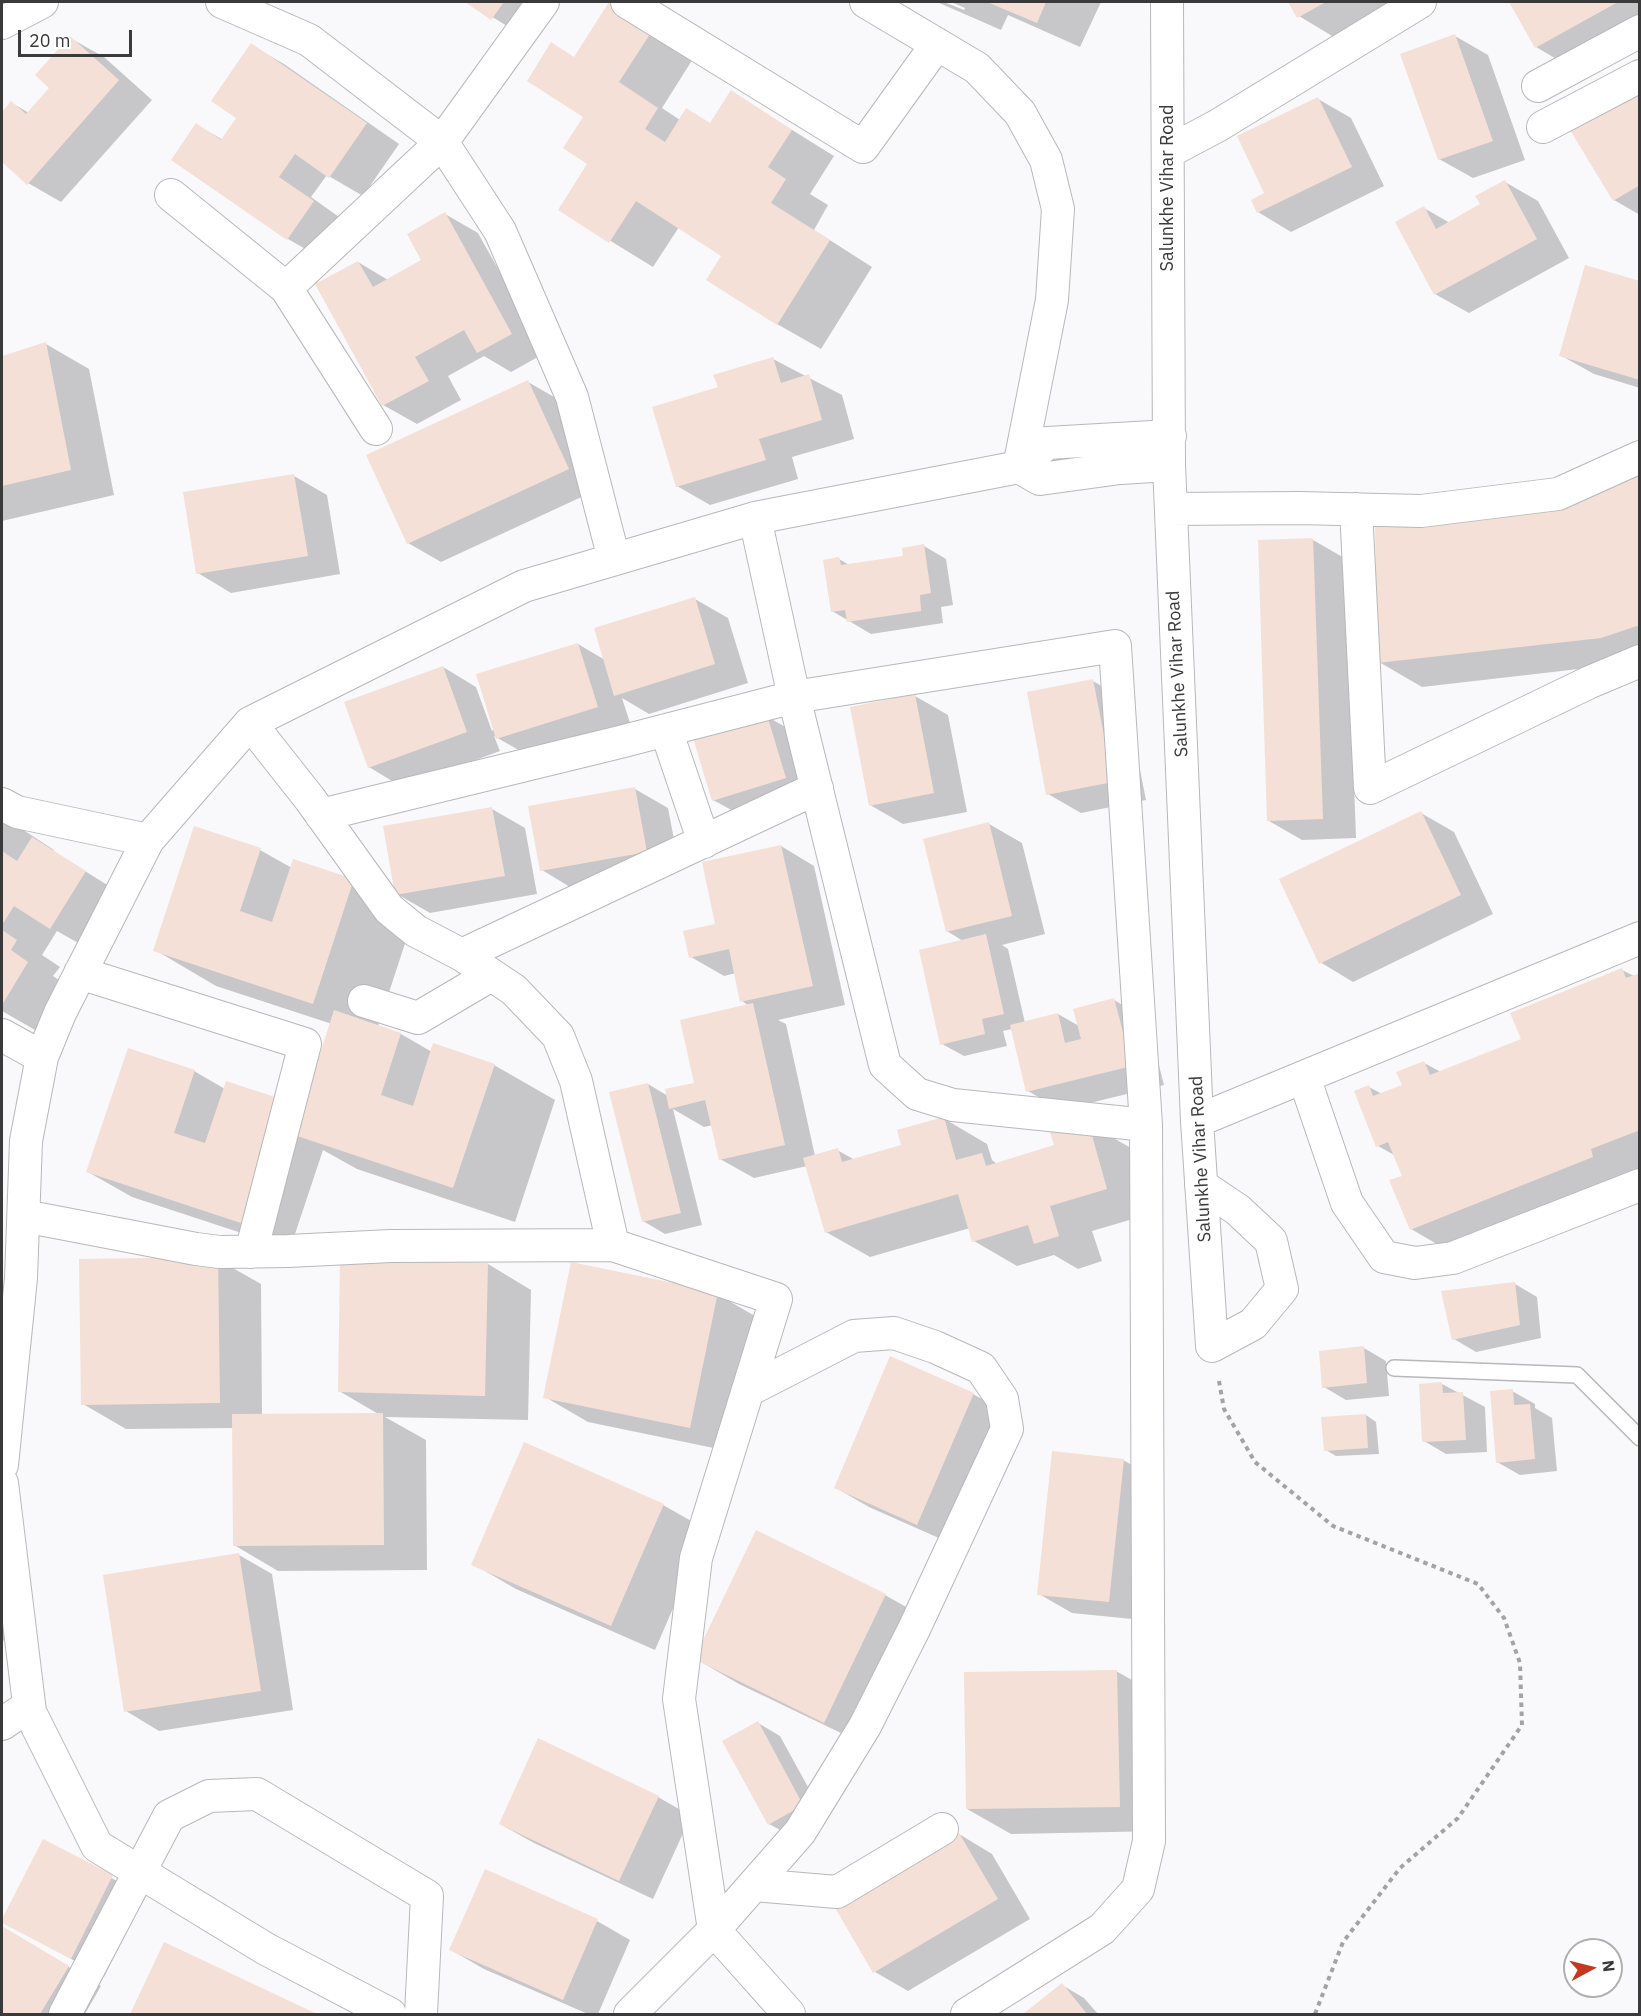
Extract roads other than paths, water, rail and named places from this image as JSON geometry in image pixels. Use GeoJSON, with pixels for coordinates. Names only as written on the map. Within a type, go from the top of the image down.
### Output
{"type":"FeatureCollection","features":[{"type":"Feature","properties":{"kind":"street"},"geometry":{"type":"LineString","coordinates":[[2,23],[42,2]]}},
{"type":"Feature","properties":{"kind":"street"},"geometry":{"type":"LineString","coordinates":[[222,2],[309,40],[442,142],[500,231],[572,397],[614,559]]}},
{"type":"Feature","properties":{"kind":"street"},"geometry":{"type":"LineString","coordinates":[[286,288],[442,142],[543,2]]}},
{"type":"Feature","properties":{"kind":"street"},"geometry":{"type":"LineString","coordinates":[[627,2],[862,147],[937,44]]}},
{"type":"Feature","properties":{"kind":"street"},"geometry":{"type":"LineString","coordinates":[[866,2],[977,68],[1020,113],[1046,160],[1058,209],[1052,300],[1019,467]]}},
{"type":"Feature","properties":{"kind":"street","name":"Salunkhe Vihar Road"},"geometry":{"type":"LineString","coordinates":[[1167,2],[1171,509],[1197,1121],[1212,1346],[1253,1324],[1281,1289],[1271,1241],[1238,1210],[1202,1185]]}},
{"type":"Feature","properties":{"kind":"street"},"geometry":{"type":"LineString","coordinates":[[1168,152],[1217,126],[1420,2]]}},
{"type":"Feature","properties":{"kind":"street"},"geometry":{"type":"LineString","coordinates":[[1538,86],[1640,30]]}},
{"type":"Feature","properties":{"kind":"street"},"geometry":{"type":"LineString","coordinates":[[1543,127],[1640,76]]}},
{"type":"Feature","properties":{"kind":"street"},"geometry":{"type":"LineString","coordinates":[[171,195],[286,288],[376,429]]}},
{"type":"Feature","properties":{"kind":"street"},"geometry":{"type":"LineString","coordinates":[[2,1465],[21,1278],[24,1216],[14,1135],[60,1013],[148,840],[250,723],[524,586],[614,559],[755,518],[1019,467],[1047,443],[1170,450]]}},
{"type":"Feature","properties":{"kind":"street"},"geometry":{"type":"LineString","coordinates":[[1171,509],[1421,511],[1558,494],[1640,457]]}},
{"type":"Feature","properties":{"kind":"street"},"geometry":{"type":"LineString","coordinates":[[1356,509],[1370,788],[1590,682],[1640,661]]}},
{"type":"Feature","properties":{"kind":"street"},"geometry":{"type":"LineString","coordinates":[[755,518],[794,697],[885,1065],[917,1094],[953,1105],[1146,1125]]}},
{"type":"Feature","properties":{"kind":"street"},"geometry":{"type":"LineString","coordinates":[[321,815],[794,697],[1115,646],[1146,1125],[1149,1842],[1138,1889],[1102,1929],[967,2014]]}},
{"type":"Feature","properties":{"kind":"street"},"geometry":{"type":"LineString","coordinates":[[250,723],[321,815],[389,909],[416,932],[462,955],[514,990],[558,1036],[576,1081],[613,1245]]}},
{"type":"Feature","properties":{"kind":"street"},"geometry":{"type":"LineString","coordinates":[[666,730],[704,842]]}},
{"type":"Feature","properties":{"kind":"street"},"geometry":{"type":"LineString","coordinates":[[462,955],[817,788]]}},
{"type":"Feature","properties":{"kind":"street"},"geometry":{"type":"LineString","coordinates":[[2,804],[17,812],[148,840]]}},
{"type":"Feature","properties":{"kind":"street"},"geometry":{"type":"LineString","coordinates":[[1197,1121],[1640,938]]}},
{"type":"Feature","properties":{"kind":"street"},"geometry":{"type":"LineString","coordinates":[[80,973],[305,1044],[251,1251]]}},
{"type":"Feature","properties":{"kind":"street"},"geometry":{"type":"LineString","coordinates":[[364,1001],[418,1018],[491,975]]}},
{"type":"Feature","properties":{"kind":"street"},"geometry":{"type":"LineString","coordinates":[[2,1035],[42,1057]]}},
{"type":"Feature","properties":{"kind":"street"},"geometry":{"type":"LineString","coordinates":[[1304,1077],[1347,1203],[1384,1257],[1415,1263],[1453,1258],[1640,1185]]}},
{"type":"Feature","properties":{"kind":"street"},"geometry":{"type":"LineString","coordinates":[[24,1216],[220,1252],[391,1246],[613,1245],[776,1299],[696,1558],[679,1699],[714,1930],[789,2014]]}},
{"type":"Feature","properties":{"kind":"street"},"geometry":{"type":"LineString","coordinates":[[630,2014],[714,1930],[800,1832],[865,1726],[914,1629],[1007,1430],[1002,1399],[981,1368],[935,1347],[894,1333],[854,1336],[749,1390]]}},
{"type":"Feature","properties":{"kind":"street"},"geometry":{"type":"LineString","coordinates":[[2,1484],[30,1712],[98,1846],[266,1949],[390,2014]]}},
{"type":"Feature","properties":{"kind":"street"},"geometry":{"type":"LineString","coordinates":[[2,1724],[29,1706]]}},
{"type":"Feature","properties":{"kind":"street"},"geometry":{"type":"LineString","coordinates":[[65,2014],[169,1816],[209,1796],[257,1794],[427,1896],[421,2014]]}},
{"type":"Feature","properties":{"kind":"street"},"geometry":{"type":"LineString","coordinates":[[754,1885],[837,1892],[942,1829]]}},
{"type":"Feature","properties":{"kind":"lane"},"geometry":{"type":"LineString","coordinates":[[1394,1368],[1577,1375],[1640,1438]]}}]}
